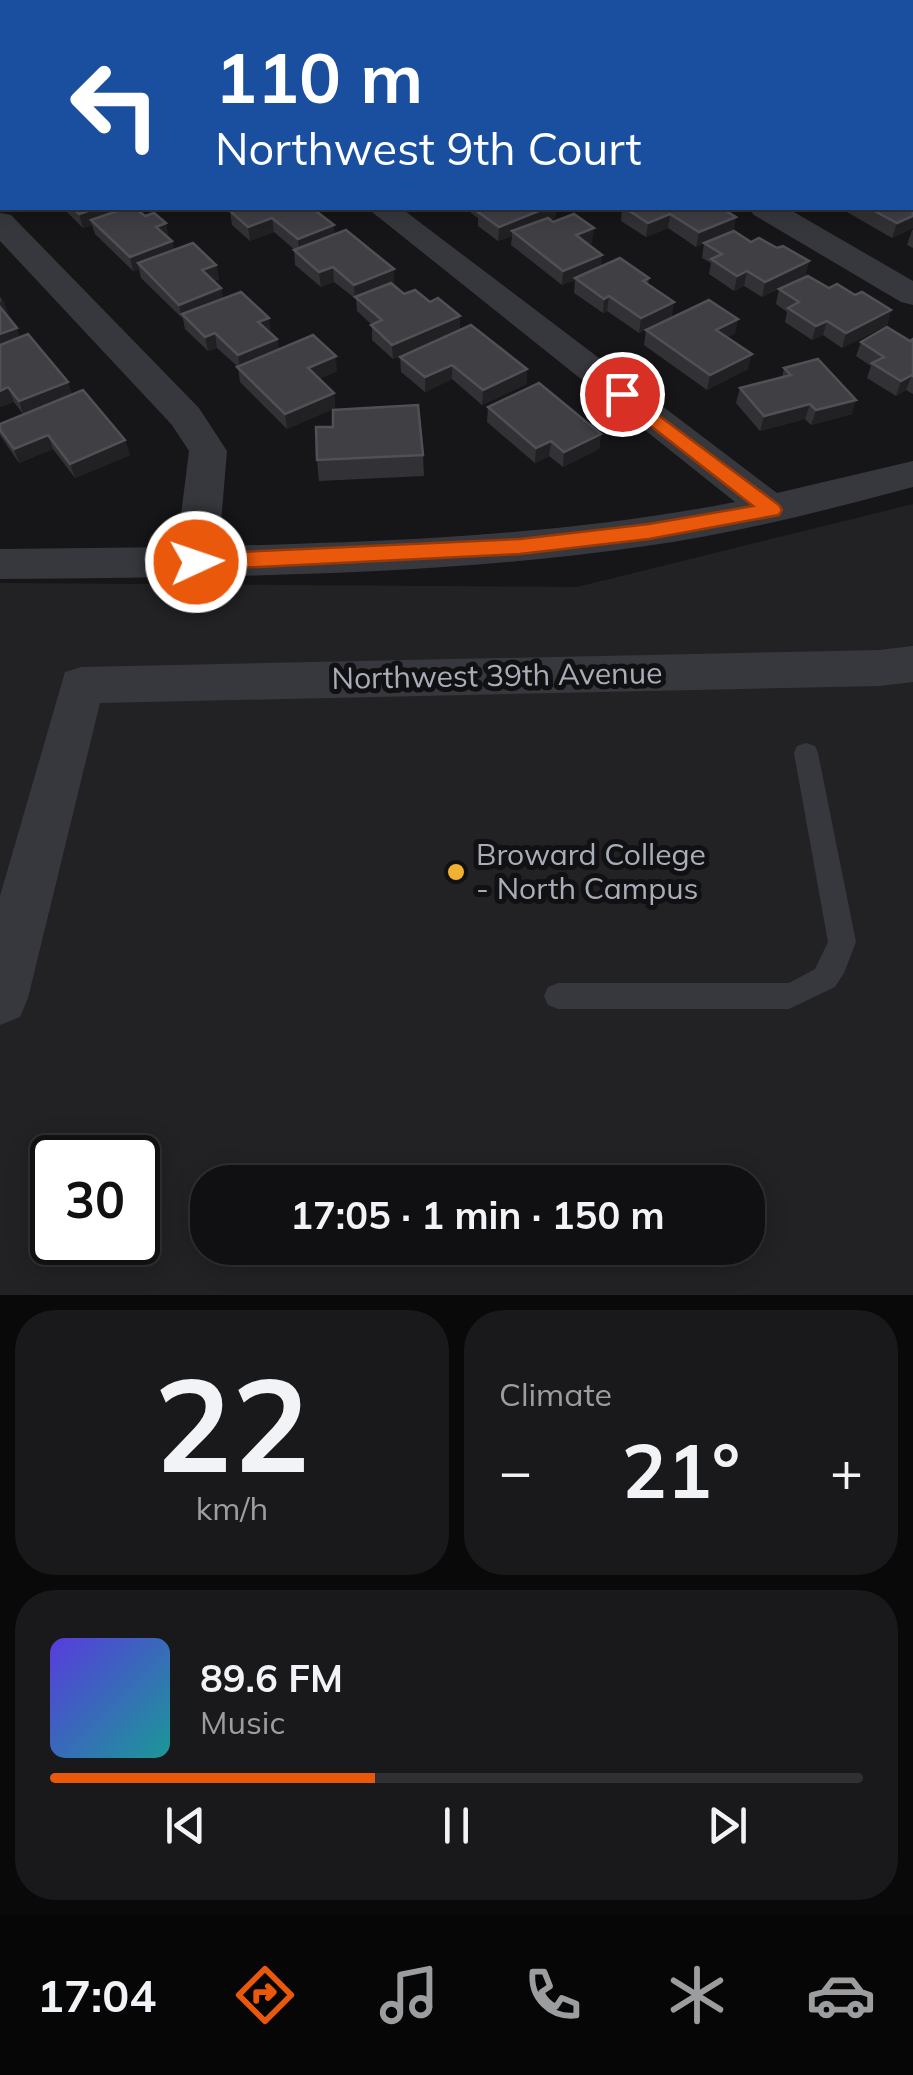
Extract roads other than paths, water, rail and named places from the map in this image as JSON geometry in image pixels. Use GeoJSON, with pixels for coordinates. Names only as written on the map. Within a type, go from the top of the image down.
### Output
{"type":"FeatureCollection","features":[{"type":"Feature","properties":{"kind":"street"},"geometry":{"type":"LineString","coordinates":[[385,210],[772,510]]}},
{"type":"Feature","properties":{"kind":"street"},"geometry":{"type":"LineString","coordinates":[[767,210],[913,295]]}},
{"type":"Feature","properties":{"kind":"street"},"geometry":{"type":"LineString","coordinates":[[0,222],[186,417],[208,452],[196,562]]}},
{"type":"Feature","properties":{"kind":"street"},"geometry":{"type":"LineString","coordinates":[[0,564],[196,562],[520,546],[649,531],[772,510],[913,474]]}},
{"type":"Feature","properties":{"kind":"street","name":"Northwest 39th Avenue"},"geometry":{"type":"LineString","coordinates":[[0,998],[81,685],[841,669],[913,664]]}},
{"type":"Feature","properties":{"kind":"lane"},"geometry":{"type":"LineString","coordinates":[[558,996],[789,996],[816,987],[835,969],[842,942],[806,753]]}},
{"type":"Feature","properties":{"kind":"place","name":"Broward College - North Campus"},"geometry":{"type":"Point","coordinates":[456,872]}}]}
